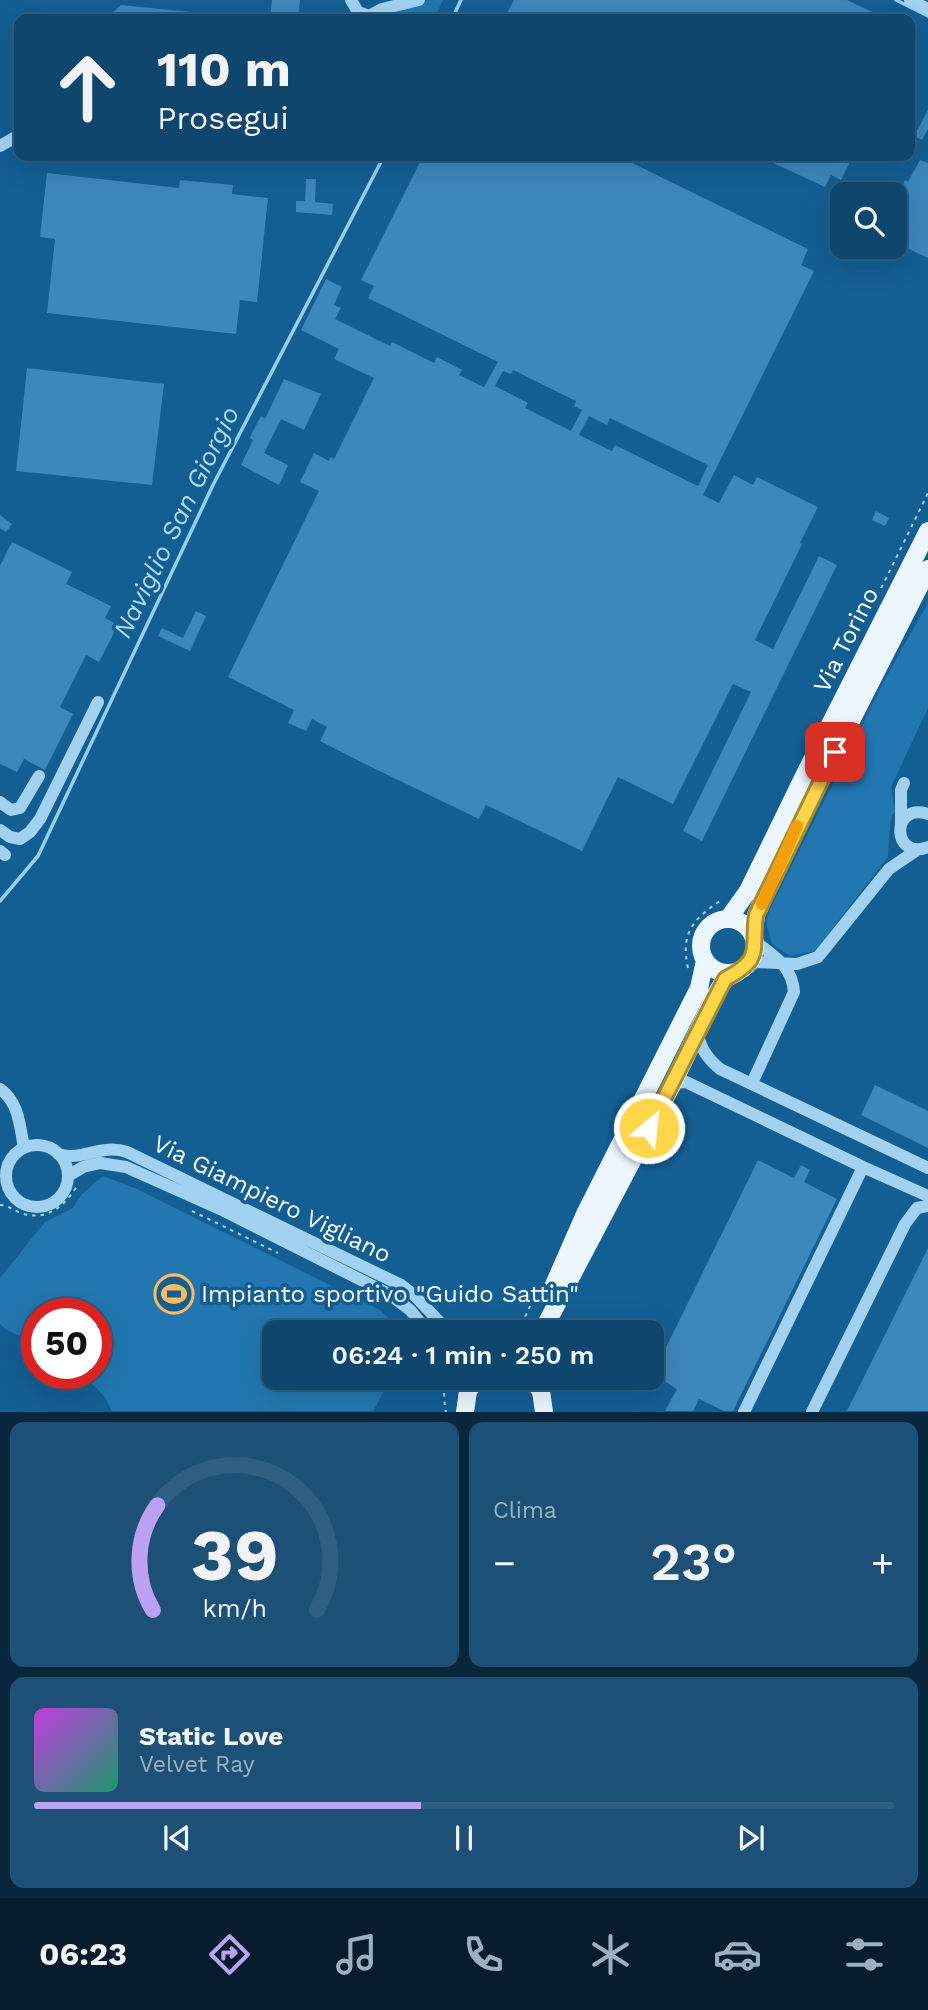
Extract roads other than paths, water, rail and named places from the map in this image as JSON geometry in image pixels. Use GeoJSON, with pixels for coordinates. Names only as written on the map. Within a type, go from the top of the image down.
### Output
{"type":"FeatureCollection","features":[{"type":"Feature","properties":{"kind":"main road","name":"Via Torino"},"geometry":{"type":"LineString","coordinates":[[728,919],[748,891],[928,531]]}},
{"type":"Feature","properties":{"kind":"main road","name":"Via Torino"},"geometry":{"type":"LineString","coordinates":[[754,938],[756,915],[784,853],[928,569]]}},
{"type":"Feature","properties":{"kind":"main road"},"geometry":{"type":"LineString","coordinates":[[537,1320],[585,1214],[699,988],[705,961],[701,945],[705,932],[717,922],[728,919],[743,923],[754,938],[752,959],[741,970],[725,979],[548,1320]]}},
{"type":"Feature","properties":{"kind":"main road"},"geometry":{"type":"LineString","coordinates":[[705,961],[720,972],[741,970]]}},
{"type":"Feature","properties":{"kind":"main road"},"geometry":{"type":"LineString","coordinates":[[464,1412],[468,1390]]}},
{"type":"Feature","properties":{"kind":"main road"},"geometry":{"type":"LineString","coordinates":[[538,1390],[544,1412]]}},
{"type":"Feature","properties":{"kind":"street"},"geometry":{"type":"LineString","coordinates":[[351,0],[354,8],[362,14]]}},
{"type":"Feature","properties":{"kind":"street"},"geometry":{"type":"LineString","coordinates":[[384,4],[419,0]]}},
{"type":"Feature","properties":{"kind":"street"},"geometry":{"type":"LineString","coordinates":[[910,0],[928,9]]}},
{"type":"Feature","properties":{"kind":"street"},"geometry":{"type":"LineString","coordinates":[[890,645],[903,632],[928,591]]}},
{"type":"Feature","properties":{"kind":"street"},"geometry":{"type":"LineString","coordinates":[[0,830],[10,838],[20,839],[35,825],[98,702]]}},
{"type":"Feature","properties":{"kind":"street"},"geometry":{"type":"LineString","coordinates":[[0,802],[11,810],[20,808],[39,776]]}},
{"type":"Feature","properties":{"kind":"street"},"geometry":{"type":"LineString","coordinates":[[741,970],[756,962],[797,964],[818,957],[889,869],[901,837],[902,789],[925,813]]}},
{"type":"Feature","properties":{"kind":"street"},"geometry":{"type":"LineString","coordinates":[[901,824],[911,814],[925,813]]}},
{"type":"Feature","properties":{"kind":"street"},"geometry":{"type":"LineString","coordinates":[[901,837],[907,846],[922,849]]}},
{"type":"Feature","properties":{"kind":"street"},"geometry":{"type":"LineString","coordinates":[[889,869],[922,849]]}},
{"type":"Feature","properties":{"kind":"street"},"geometry":{"type":"LineString","coordinates":[[752,1083],[794,992],[794,984],[784,963],[754,938]]}},
{"type":"Feature","properties":{"kind":"street"},"geometry":{"type":"LineString","coordinates":[[697,1032],[701,1048],[720,1069],[928,1168]]}},
{"type":"Feature","properties":{"kind":"street"},"geometry":{"type":"LineString","coordinates":[[673,1083],[686,1082],[928,1196]]}},
{"type":"Feature","properties":{"kind":"street"},"geometry":{"type":"LineString","coordinates":[[0,1089],[10,1097],[16,1110],[24,1148]]}},
{"type":"Feature","properties":{"kind":"street"},"geometry":{"type":"LineString","coordinates":[[0,1173],[24,1148],[45,1146],[58,1154],[74,1179],[55,1201],[36,1207],[0,1195]]}},
{"type":"Feature","properties":{"kind":"street","name":"Via Giampiero Vigliano"},"geometry":{"type":"LineString","coordinates":[[58,1154],[75,1156],[103,1149],[127,1152],[401,1285],[414,1294],[438,1320]]}},
{"type":"Feature","properties":{"kind":"street","name":"Via Giampiero Vigliano"},"geometry":{"type":"LineString","coordinates":[[74,1179],[91,1164],[109,1162],[157,1180],[389,1294],[418,1320]]}},
{"type":"Feature","properties":{"kind":"street"},"geometry":{"type":"LineString","coordinates":[[10,1163],[7,1183],[18,1200]]}},
{"type":"Feature","properties":{"kind":"street"},"geometry":{"type":"LineString","coordinates":[[744,1412],[863,1167]]}},
{"type":"Feature","properties":{"kind":"street"},"geometry":{"type":"LineString","coordinates":[[812,1412],[905,1224],[917,1208],[928,1206]]}},
{"type":"Feature","properties":{"kind":"waterway","name":"Naviglio San Giorgio"},"geometry":{"type":"LineString","coordinates":[[454,14],[461,0]]}},
{"type":"Feature","properties":{"kind":"waterway","name":"Naviglio San Giorgio"},"geometry":{"type":"LineString","coordinates":[[896,0],[928,16]]}},
{"type":"Feature","properties":{"kind":"waterway","name":"Naviglio San Giorgio"},"geometry":{"type":"LineString","coordinates":[[0,901],[38,856],[213,485],[381,161]]}},
{"type":"Feature","properties":{"kind":"place","name":"Impianto sportivo \"Guido Sattin\""},"geometry":{"type":"Point","coordinates":[174,1294]}}]}
